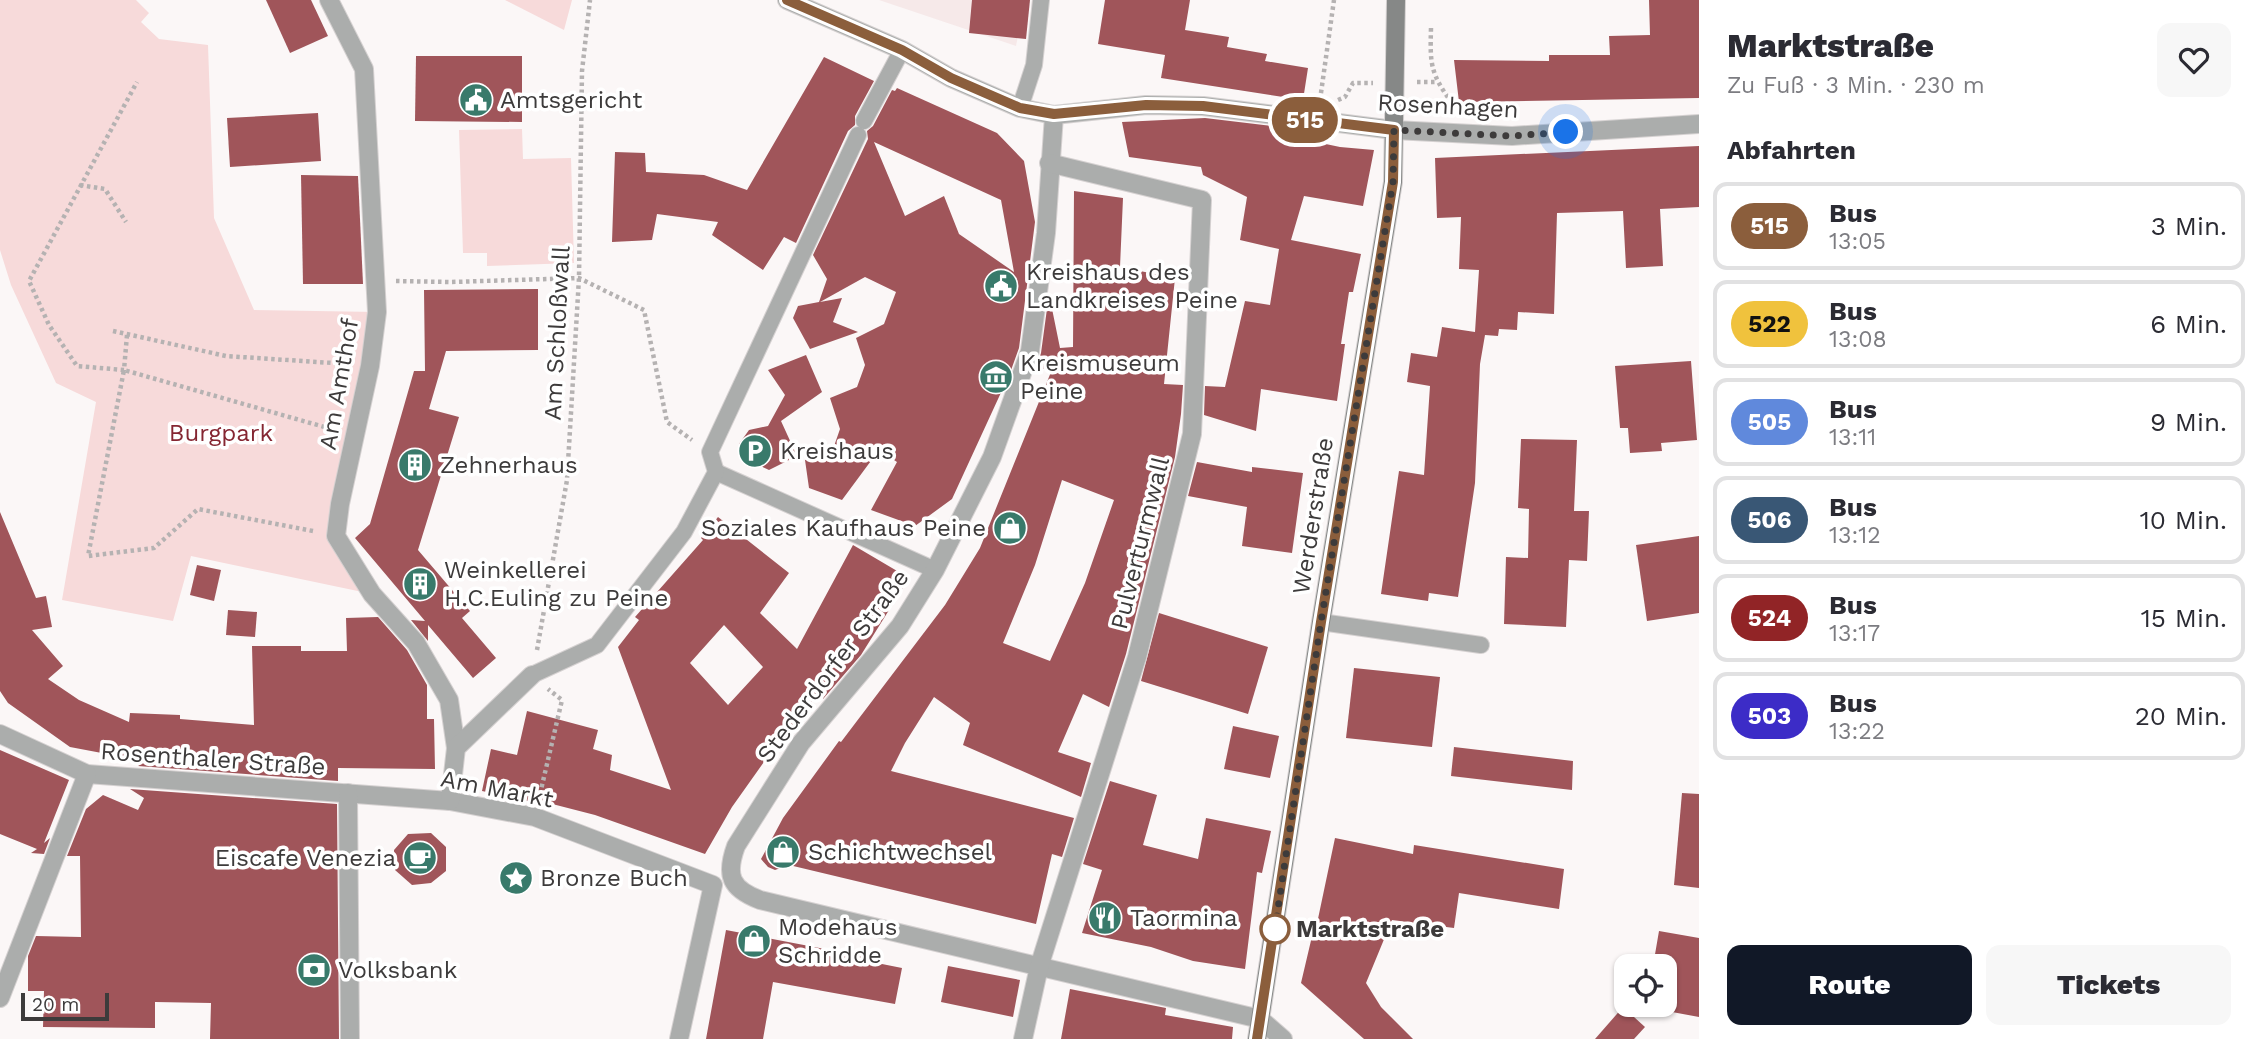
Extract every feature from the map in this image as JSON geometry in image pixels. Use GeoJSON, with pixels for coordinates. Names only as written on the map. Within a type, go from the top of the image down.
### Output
{"type":"FeatureCollection","features":[{"type":"Feature","properties":{"kind":"street","name":"Am Amthof"},"geometry":{"type":"LineString","coordinates":[[329,0],[364,68],[377,312],[370,366],[340,504],[336,536]]}},
{"type":"Feature","properties":{"kind":"street","name":"Rosenhagen"},"geometry":{"type":"LineString","coordinates":[[787,0],[902,50],[951,78],[1020,108],[1054,114],[1146,105],[1203,106],[1394,130],[1512,136],[1699,124]]}},
{"type":"Feature","properties":{"kind":"street","name":"Werderstraße"},"geometry":{"type":"LineString","coordinates":[[1257,1039],[1321,622],[1393,182],[1396,0]]}},
{"type":"Feature","properties":{"kind":"street","name":"Stederdorfer Straße"},"geometry":{"type":"LineString","coordinates":[[1039,967],[760,900],[743,894],[731,878],[730,861],[736,846],[801,743],[900,626],[935,570],[992,457],[1030,351],[1046,233],[1054,114]]}},
{"type":"Feature","properties":{"kind":"street","name":"Pulverturmwall"},"geometry":{"type":"LineString","coordinates":[[1023,1039],[1039,967],[1137,657],[1192,435],[1202,200],[1049,163]]}},
{"type":"Feature","properties":{"kind":"street"},"geometry":{"type":"LineString","coordinates":[[336,536],[372,594],[416,643],[449,700],[456,748],[450,802]]}},
{"type":"Feature","properties":{"kind":"street"},"geometry":{"type":"LineString","coordinates":[[456,748],[532,676]]}},
{"type":"Feature","properties":{"kind":"street","name":"Rosenthaler Straße"},"geometry":{"type":"LineString","coordinates":[[0,734],[88,774],[348,793]]}},
{"type":"Feature","properties":{"kind":"street"},"geometry":{"type":"LineString","coordinates":[[0,998],[88,774]]}},
{"type":"Feature","properties":{"kind":"street"},"geometry":{"type":"LineString","coordinates":[[348,793],[350,1039]]}},
{"type":"Feature","properties":{"kind":"street","name":"Am Markt"},"geometry":{"type":"LineString","coordinates":[[348,793],[450,802],[535,817],[713,885],[679,1039]]}},
{"type":"Feature","properties":{"kind":"street"},"geometry":{"type":"LineString","coordinates":[[1039,967],[1260,1018],[1283,1039]]}},
{"type":"Feature","properties":{"kind":"lane"},"geometry":{"type":"LineString","coordinates":[[1020,108],[1034,65],[1041,0]]}},
{"type":"Feature","properties":{"kind":"lane"},"geometry":{"type":"LineString","coordinates":[[532,676],[597,645],[684,532],[716,472],[710,452],[861,128],[902,50]]}},
{"type":"Feature","properties":{"kind":"lane"},"geometry":{"type":"LineString","coordinates":[[716,472],[935,570]]}},
{"type":"Feature","properties":{"kind":"lane"},"geometry":{"type":"LineString","coordinates":[[1321,622],[1481,645]]}},
{"type":"Feature","properties":{"kind":"path","name":"Am Schloßwall"},"geometry":{"type":"LineString","coordinates":[[532,676],[567,480],[579,278],[582,72],[590,0]]}},
{"type":"Feature","properties":{"kind":"path"},"geometry":{"type":"LineString","coordinates":[[1317,121],[1334,0]]}},
{"type":"Feature","properties":{"kind":"path"},"geometry":{"type":"LineString","coordinates":[[1430,28],[1430,63],[1437,82],[1452,103],[1448,132]]}},
{"type":"Feature","properties":{"kind":"path"},"geometry":{"type":"LineString","coordinates":[[137,82],[29,281],[50,325],[76,366],[124,370],[356,436]]}},
{"type":"Feature","properties":{"kind":"path"},"geometry":{"type":"LineString","coordinates":[[80,185],[105,189],[126,222]]}},
{"type":"Feature","properties":{"kind":"path"},"geometry":{"type":"LineString","coordinates":[[376,281],[451,282],[579,278],[644,310],[667,422],[710,452]]}},
{"type":"Feature","properties":{"kind":"path"},"geometry":{"type":"LineString","coordinates":[[113,331],[226,356],[370,366]]}},
{"type":"Feature","properties":{"kind":"path"},"geometry":{"type":"LineString","coordinates":[[127,335],[124,370],[88,556],[155,548],[198,509],[336,536]]}},
{"type":"Feature","properties":{"kind":"path"},"geometry":{"type":"LineString","coordinates":[[532,676],[562,700],[535,817]]}},
{"type":"Feature","properties":{"kind":"shaded area"},"geometry":{"type":"Polygon","coordinates":[[[879,0],[1025,0],[1016,46],[879,0]]]}},
{"type":"Feature","properties":{"kind":"green space","name":"Burgpark"},"geometry":{"type":"Polygon","coordinates":[[[0,0],[136,0],[149,13],[141,22],[159,39],[208,45],[214,218],[254,310],[377,312],[336,535],[372,594],[191,556],[173,621],[62,600],[96,402],[56,383],[11,285],[0,250],[0,0]]]}},
{"type":"Feature","properties":{"kind":"green space"},"geometry":{"type":"Polygon","coordinates":[[[505,0],[572,0],[564,30],[505,0]]]}},
{"type":"Feature","properties":{"kind":"green space"},"geometry":{"type":"Polygon","coordinates":[[[522,129],[523,159],[571,158],[574,263],[487,266],[487,253],[463,253],[459,130],[522,129]]]}},
{"type":"Feature","properties":{"kind":"building"},"geometry":{"type":"Polygon","coordinates":[[[266,0],[311,0],[328,36],[290,53],[266,0]]]}},
{"type":"Feature","properties":{"kind":"building"},"geometry":{"type":"Polygon","coordinates":[[[972,0],[1030,0],[1026,39],[969,33],[972,0]]]}},
{"type":"Feature","properties":{"kind":"building"},"geometry":{"type":"Polygon","coordinates":[[[1105,0],[1190,0],[1185,30],[1229,37],[1227,47],[1267,54],[1265,61],[1308,68],[1303,100],[1161,78],[1165,55],[1098,44],[1105,0]]]}},
{"type":"Feature","properties":{"kind":"building"},"geometry":{"type":"Polygon","coordinates":[[[1649,0],[1699,0],[1699,98],[1459,102],[1454,60],[1549,61],[1549,55],[1610,55],[1609,36],[1650,35],[1649,0]]]}},
{"type":"Feature","properties":{"kind":"building"},"geometry":{"type":"Polygon","coordinates":[[[416,56],[522,56],[522,122],[415,121],[416,56]]]}},
{"type":"Feature","properties":{"kind":"building"},"geometry":{"type":"Polygon","coordinates":[[[824,57],[874,81],[796,243],[784,237],[763,270],[712,235],[718,222],[657,214],[652,240],[612,242],[615,152],[645,153],[646,172],[704,175],[747,190],[824,57]]]}},
{"type":"Feature","properties":{"kind":"building"},"geometry":{"type":"Polygon","coordinates":[[[897,88],[997,133],[1024,161],[1035,222],[1019,348],[1010,373],[952,499],[915,526],[871,510],[897,462],[879,450],[842,500],[809,488],[805,460],[832,452],[840,429],[830,398],[857,387],[865,365],[856,338],[884,324],[896,292],[865,277],[820,302],[842,298],[833,322],[858,332],[810,349],[793,318],[798,306],[819,302],[827,279],[813,255],[868,139],[867,131],[873,126],[892,90],[897,88]],[[874,142],[905,216],[944,196],[959,234],[1014,272],[1001,200],[874,142]]]}},
{"type":"Feature","properties":{"kind":"building"},"geometry":{"type":"Polygon","coordinates":[[[318,113],[321,161],[230,167],[227,118],[318,113]]]}},
{"type":"Feature","properties":{"kind":"building"},"geometry":{"type":"Polygon","coordinates":[[[1205,118],[1298,129],[1297,138],[1340,147],[1374,150],[1363,206],[1304,196],[1291,240],[1361,254],[1353,292],[1349,292],[1341,344],[1345,344],[1337,401],[1261,389],[1256,431],[1204,415],[1205,386],[1225,387],[1245,301],[1270,305],[1279,249],[1240,240],[1247,197],[1203,175],[1201,167],[1129,157],[1122,122],[1205,118]]]}},
{"type":"Feature","properties":{"kind":"building"},"geometry":{"type":"Polygon","coordinates":[[[1699,146],[1699,207],[1660,209],[1663,266],[1626,268],[1623,211],[1557,213],[1554,314],[1518,312],[1517,330],[1499,329],[1498,336],[1485,335],[1480,364],[1475,483],[1458,597],[1429,593],[1428,601],[1381,594],[1399,471],[1424,475],[1430,386],[1407,382],[1411,353],[1437,357],[1442,327],[1475,332],[1479,270],[1459,269],[1461,217],[1437,218],[1435,158],[1699,146]]]}},
{"type":"Feature","properties":{"kind":"building"},"geometry":{"type":"Polygon","coordinates":[[[301,175],[358,176],[363,284],[303,284],[301,175]]]}},
{"type":"Feature","properties":{"kind":"building"},"geometry":{"type":"Polygon","coordinates":[[[1074,191],[1123,198],[1120,267],[1175,278],[1164,384],[1183,385],[1181,414],[1175,457],[1126,654],[1109,707],[1083,694],[1058,752],[1091,763],[1081,797],[963,745],[970,723],[934,697],[891,771],[1074,818],[1062,857],[1052,854],[1036,924],[789,865],[775,870],[768,867],[761,859],[783,818],[945,605],[980,548],[1051,372],[1037,366],[1049,294],[1060,348],[1073,347],[1074,191]],[[1062,480],[1035,565],[1003,643],[1050,661],[1085,583],[1114,500],[1062,480]]]}},
{"type":"Feature","properties":{"kind":"building"},"geometry":{"type":"Polygon","coordinates":[[[538,289],[538,350],[446,351],[429,409],[459,417],[418,550],[470,611],[462,618],[496,658],[473,678],[428,625],[428,641],[411,620],[425,621],[355,538],[370,524],[414,371],[425,371],[424,290],[538,289]]]}},
{"type":"Feature","properties":{"kind":"building"},"geometry":{"type":"Polygon","coordinates":[[[806,355],[822,392],[781,421],[797,456],[769,470],[744,458],[739,444],[749,430],[768,426],[785,395],[768,370],[806,355]]]}},
{"type":"Feature","properties":{"kind":"building"},"geometry":{"type":"Polygon","coordinates":[[[1691,361],[1697,440],[1661,443],[1662,451],[1630,453],[1628,428],[1620,428],[1615,366],[1691,361]]]}},
{"type":"Feature","properties":{"kind":"building"},"geometry":{"type":"Polygon","coordinates":[[[1521,439],[1577,440],[1574,511],[1589,511],[1587,561],[1569,560],[1566,627],[1504,624],[1506,557],[1528,558],[1529,509],[1518,508],[1521,439]]]}},
{"type":"Feature","properties":{"kind":"building"},"geometry":{"type":"Polygon","coordinates":[[[1197,462],[1252,472],[1252,467],[1303,473],[1292,553],[1242,546],[1247,507],[1188,496],[1197,462]]]}},
{"type":"Feature","properties":{"kind":"building"},"geometry":{"type":"Polygon","coordinates":[[[0,512],[36,598],[46,596],[52,627],[32,630],[63,666],[48,679],[79,700],[129,722],[130,713],[180,715],[180,719],[254,725],[252,646],[301,646],[301,651],[347,651],[346,618],[378,617],[407,650],[427,685],[427,719],[434,719],[435,769],[338,768],[338,781],[138,766],[144,761],[70,747],[8,703],[0,691],[0,512]]]}},
{"type":"Feature","properties":{"kind":"building"},"geometry":{"type":"Polygon","coordinates":[[[718,517],[789,573],[760,613],[797,649],[853,545],[909,578],[861,655],[823,699],[818,694],[771,752],[732,807],[705,854],[595,815],[529,798],[528,801],[482,791],[491,749],[517,755],[527,711],[598,730],[593,749],[612,755],[610,770],[671,790],[618,647],[639,620],[635,617],[703,540],[701,538],[718,517]],[[724,625],[690,663],[728,705],[763,667],[724,625]]]}},
{"type":"Feature","properties":{"kind":"building"},"geometry":{"type":"Polygon","coordinates":[[[1699,536],[1699,613],[1647,621],[1636,545],[1699,536]]]}},
{"type":"Feature","properties":{"kind":"building"},"geometry":{"type":"Polygon","coordinates":[[[197,565],[221,570],[214,601],[190,595],[197,565]]]}},
{"type":"Feature","properties":{"kind":"building"},"geometry":{"type":"Polygon","coordinates":[[[228,610],[257,612],[255,637],[226,635],[228,610]]]}},
{"type":"Feature","properties":{"kind":"building"},"geometry":{"type":"Polygon","coordinates":[[[1159,613],[1268,647],[1248,714],[1141,681],[1159,613]]]}},
{"type":"Feature","properties":{"kind":"building"},"geometry":{"type":"Polygon","coordinates":[[[1354,668],[1440,677],[1432,747],[1346,738],[1354,668]]]}},
{"type":"Feature","properties":{"kind":"building"},"geometry":{"type":"Polygon","coordinates":[[[1233,726],[1279,736],[1270,778],[1224,769],[1233,726]]]}},
{"type":"Feature","properties":{"kind":"building"},"geometry":{"type":"Polygon","coordinates":[[[1454,747],[1573,761],[1572,790],[1451,776],[1454,747]]]}},
{"type":"Feature","properties":{"kind":"building"},"geometry":{"type":"Polygon","coordinates":[[[0,750],[69,780],[44,843],[50,838],[44,854],[31,853],[37,849],[0,834],[0,750]]]}},
{"type":"Feature","properties":{"kind":"building"},"geometry":{"type":"Polygon","coordinates":[[[1110,781],[1157,795],[1143,845],[1198,859],[1206,818],[1271,831],[1262,873],[1257,872],[1245,969],[1193,961],[1151,947],[1082,933],[1102,870],[1083,864],[1110,781]]]}},
{"type":"Feature","properties":{"kind":"building"},"geometry":{"type":"Polygon","coordinates":[[[130,789],[337,804],[339,1039],[210,1039],[211,1003],[155,1002],[155,1028],[43,1027],[44,991],[28,991],[28,956],[36,936],[81,937],[80,856],[67,856],[86,809],[103,795],[138,810],[144,798],[130,789]]]}},
{"type":"Feature","properties":{"kind":"building"},"geometry":{"type":"Polygon","coordinates":[[[1682,793],[1699,794],[1699,888],[1674,885],[1682,793]]]}},
{"type":"Feature","properties":{"kind":"building","name":"Eiscafe Venezia"},"geometry":{"type":"Polygon","coordinates":[[[431,833],[446,847],[446,871],[431,883],[412,885],[395,870],[394,850],[408,834],[431,833]]]}},
{"type":"Feature","properties":{"kind":"building"},"geometry":{"type":"Polygon","coordinates":[[[1335,838],[1413,854],[1414,845],[1564,869],[1559,909],[1459,893],[1454,928],[1392,920],[1366,983],[1381,1007],[1413,1039],[1364,1039],[1301,983],[1313,932],[1315,933],[1335,838]]]}},
{"type":"Feature","properties":{"kind":"building"},"geometry":{"type":"Polygon","coordinates":[[[726,930],[877,959],[877,963],[902,968],[895,1004],[773,982],[763,1039],[706,1039],[726,930]]]}},
{"type":"Feature","properties":{"kind":"building"},"geometry":{"type":"Polygon","coordinates":[[[1659,931],[1699,938],[1699,1017],[1677,1013],[1677,954],[1655,954],[1659,931]]]}},
{"type":"Feature","properties":{"kind":"building"},"geometry":{"type":"Polygon","coordinates":[[[948,966],[1020,980],[1013,1017],[941,1002],[948,966]]]}},
{"type":"Feature","properties":{"kind":"building"},"geometry":{"type":"Polygon","coordinates":[[[1070,989],[1166,1008],[1165,1015],[1233,1027],[1232,1039],[1061,1039],[1070,989]]]}},
{"type":"Feature","properties":{"kind":"building"},"geometry":{"type":"Polygon","coordinates":[[[1614,1017],[1634,1017],[1645,1027],[1634,1039],[1595,1039],[1614,1017]]]}},
{"type":"Feature","properties":{"kind":"bus line","name":"515"},"geometry":{"type":"LineString","coordinates":[[787,0],[902,50],[951,78],[1020,108],[1054,114],[1146,105],[1203,106],[1394,130],[1393,182],[1321,622],[1257,1039]]}},
{"type":"Feature","properties":{"kind":"place","name":"Amtsgericht"},"geometry":{"type":"Point","coordinates":[476,100]}},
{"type":"Feature","properties":{"kind":"place","name":"Kreishaus des Landkreises Peine"},"geometry":{"type":"Point","coordinates":[1001,286]}},
{"type":"Feature","properties":{"kind":"place","name":"Kreismuseum Peine"},"geometry":{"type":"Point","coordinates":[996,377]}},
{"type":"Feature","properties":{"kind":"place","name":"Kreishaus"},"geometry":{"type":"Point","coordinates":[755,451]}},
{"type":"Feature","properties":{"kind":"place","name":"Zehnerhaus"},"geometry":{"type":"Point","coordinates":[415,465]}},
{"type":"Feature","properties":{"kind":"place","name":"Soziales Kaufhaus Peine"},"geometry":{"type":"Point","coordinates":[1010,528]}},
{"type":"Feature","properties":{"kind":"place","name":"Weinkellerei H.C.Euling zu Peine"},"geometry":{"type":"Point","coordinates":[420,584]}},
{"type":"Feature","properties":{"kind":"place","name":"Schichtwechsel"},"geometry":{"type":"Point","coordinates":[783,852]}},
{"type":"Feature","properties":{"kind":"place","name":"Eiscafe Venezia"},"geometry":{"type":"Point","coordinates":[420,858]}},
{"type":"Feature","properties":{"kind":"place","name":"Bronze Buch"},"geometry":{"type":"Point","coordinates":[516,878]}},
{"type":"Feature","properties":{"kind":"place","name":"Taormina"},"geometry":{"type":"Point","coordinates":[1105,918]}},
{"type":"Feature","properties":{"kind":"place","name":"Marktstraße"},"geometry":{"type":"Point","coordinates":[1275,929]}},
{"type":"Feature","properties":{"kind":"place","name":"Modehaus Schridde"},"geometry":{"type":"Point","coordinates":[754,941]}},
{"type":"Feature","properties":{"kind":"place","name":"Volksbank"},"geometry":{"type":"Point","coordinates":[314,970]}},
{"type":"Feature","properties":{"kind":"route"},"geometry":{"type":"LineString","coordinates":[[1275,929],[1274,935],[1321,622],[1393,182],[1394,130],[1512,136],[1566,132]]}}]}
